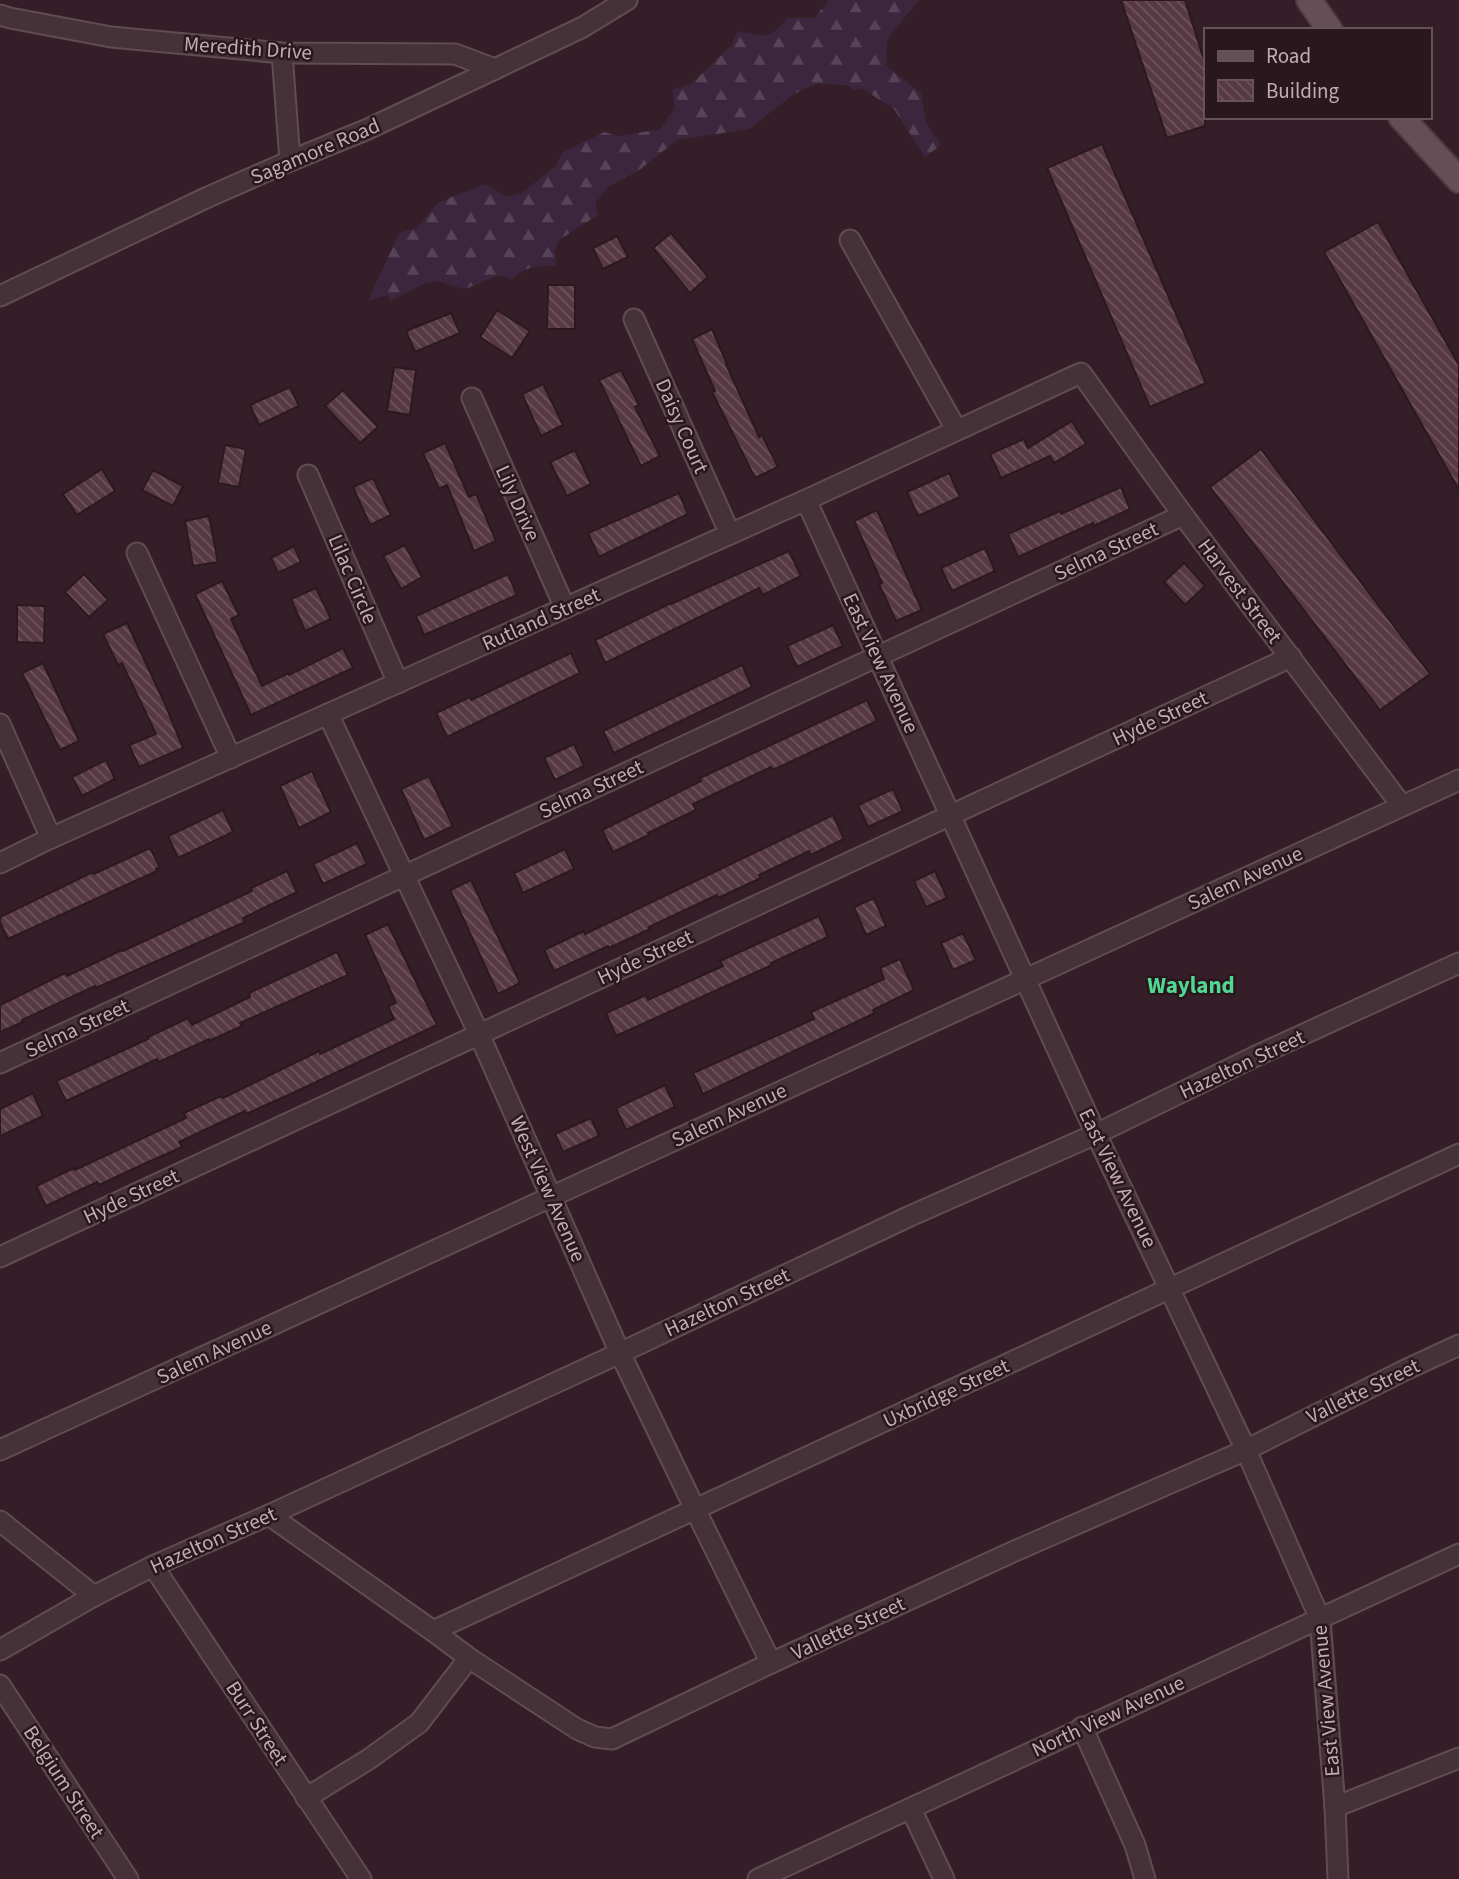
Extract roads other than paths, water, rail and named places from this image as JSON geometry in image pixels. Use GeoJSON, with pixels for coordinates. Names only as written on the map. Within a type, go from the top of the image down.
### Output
{"type":"FeatureCollection","features":[{"type":"Feature","properties":{"kind":"main road"},"geometry":{"type":"LineString","coordinates":[[1308,0],[1329,28]]}},
{"type":"Feature","properties":{"kind":"main road"},"geometry":{"type":"LineString","coordinates":[[1403,119],[1459,180]]}},
{"type":"Feature","properties":{"kind":"street","name":"Sagamore Road"},"geometry":{"type":"LineString","coordinates":[[0,296],[208,197],[368,129],[583,27],[627,0]]}},
{"type":"Feature","properties":{"kind":"street","name":"Meredith Drive"},"geometry":{"type":"LineString","coordinates":[[0,15],[111,37],[282,53],[455,54],[495,69]]}},
{"type":"Feature","properties":{"kind":"street"},"geometry":{"type":"LineString","coordinates":[[282,53],[290,161]]}},
{"type":"Feature","properties":{"kind":"street"},"geometry":{"type":"LineString","coordinates":[[850,240],[956,429]]}},
{"type":"Feature","properties":{"kind":"street","name":"Daisy Court"},"geometry":{"type":"LineString","coordinates":[[634,318],[730,534]]}},
{"type":"Feature","properties":{"kind":"street","name":"Rutland Street"},"geometry":{"type":"LineString","coordinates":[[0,863],[806,500],[1081,373]]}},
{"type":"Feature","properties":{"kind":"street","name":"Harvest Street"},"geometry":{"type":"LineString","coordinates":[[1081,373],[1183,516],[1402,806]]}},
{"type":"Feature","properties":{"kind":"street","name":"Lily Drive"},"geometry":{"type":"LineString","coordinates":[[472,398],[565,608]]}},
{"type":"Feature","properties":{"kind":"street","name":"Lilac Circle"},"geometry":{"type":"LineString","coordinates":[[308,475],[398,683]]}},
{"type":"Feature","properties":{"kind":"street","name":"East View Avenue"},"geometry":{"type":"LineString","coordinates":[[806,500],[1096,1134],[1246,1450],[1320,1619],[1338,1879]]}},
{"type":"Feature","properties":{"kind":"street","name":"Selma Street"},"geometry":{"type":"LineString","coordinates":[[0,1063],[1183,516]]}},
{"type":"Feature","properties":{"kind":"street"},"geometry":{"type":"LineString","coordinates":[[137,553],[231,758]]}},
{"type":"Feature","properties":{"kind":"street","name":"Hyde Street"},"geometry":{"type":"LineString","coordinates":[[0,1256],[1291,657]]}},
{"type":"Feature","properties":{"kind":"street","name":"West View Avenue"},"geometry":{"type":"LineString","coordinates":[[328,714],[479,1034],[620,1353],[771,1663]]}},
{"type":"Feature","properties":{"kind":"street"},"geometry":{"type":"LineString","coordinates":[[0,724],[51,838]]}},
{"type":"Feature","properties":{"kind":"street","name":"Salem Avenue"},"geometry":{"type":"LineString","coordinates":[[0,1450],[1459,780]]}},
{"type":"Feature","properties":{"kind":"street","name":"Hazelton Street"},"geometry":{"type":"LineString","coordinates":[[0,1650],[153,1566],[620,1353],[911,1216],[1096,1134],[1459,963]]}},
{"type":"Feature","properties":{"kind":"street","name":"Uxbridge Street"},"geometry":{"type":"LineString","coordinates":[[433,1631],[1459,1154]]}},
{"type":"Feature","properties":{"kind":"street","name":"Vallette Street"},"geometry":{"type":"LineString","coordinates":[[269,1515],[469,1658],[577,1729],[595,1737],[612,1739],[1017,1550],[1246,1450],[1459,1345]]}},
{"type":"Feature","properties":{"kind":"street"},"geometry":{"type":"LineString","coordinates":[[0,1521],[94,1596]]}},
{"type":"Feature","properties":{"kind":"street","name":"North View Avenue"},"geometry":{"type":"LineString","coordinates":[[758,1879],[1459,1553]]}},
{"type":"Feature","properties":{"kind":"street","name":"Burr Street"},"geometry":{"type":"LineString","coordinates":[[153,1566],[361,1879]]}},
{"type":"Feature","properties":{"kind":"street"},"geometry":{"type":"LineString","coordinates":[[306,1797],[369,1759],[419,1723],[469,1658]]}},
{"type":"Feature","properties":{"kind":"street","name":"Belgium Street"},"geometry":{"type":"LineString","coordinates":[[0,1685],[128,1879]]}},
{"type":"Feature","properties":{"kind":"street"},"geometry":{"type":"LineString","coordinates":[[1082,1727],[1135,1845],[1144,1879]]}},
{"type":"Feature","properties":{"kind":"street"},"geometry":{"type":"LineString","coordinates":[[1335,1807],[1458,1760]]}},
{"type":"Feature","properties":{"kind":"street"},"geometry":{"type":"LineString","coordinates":[[911,1809],[944,1879]]}},
{"type":"Feature","properties":{"kind":"district","name":"Wayland"},"geometry":{"type":"Point","coordinates":[1191,985]}}]}
